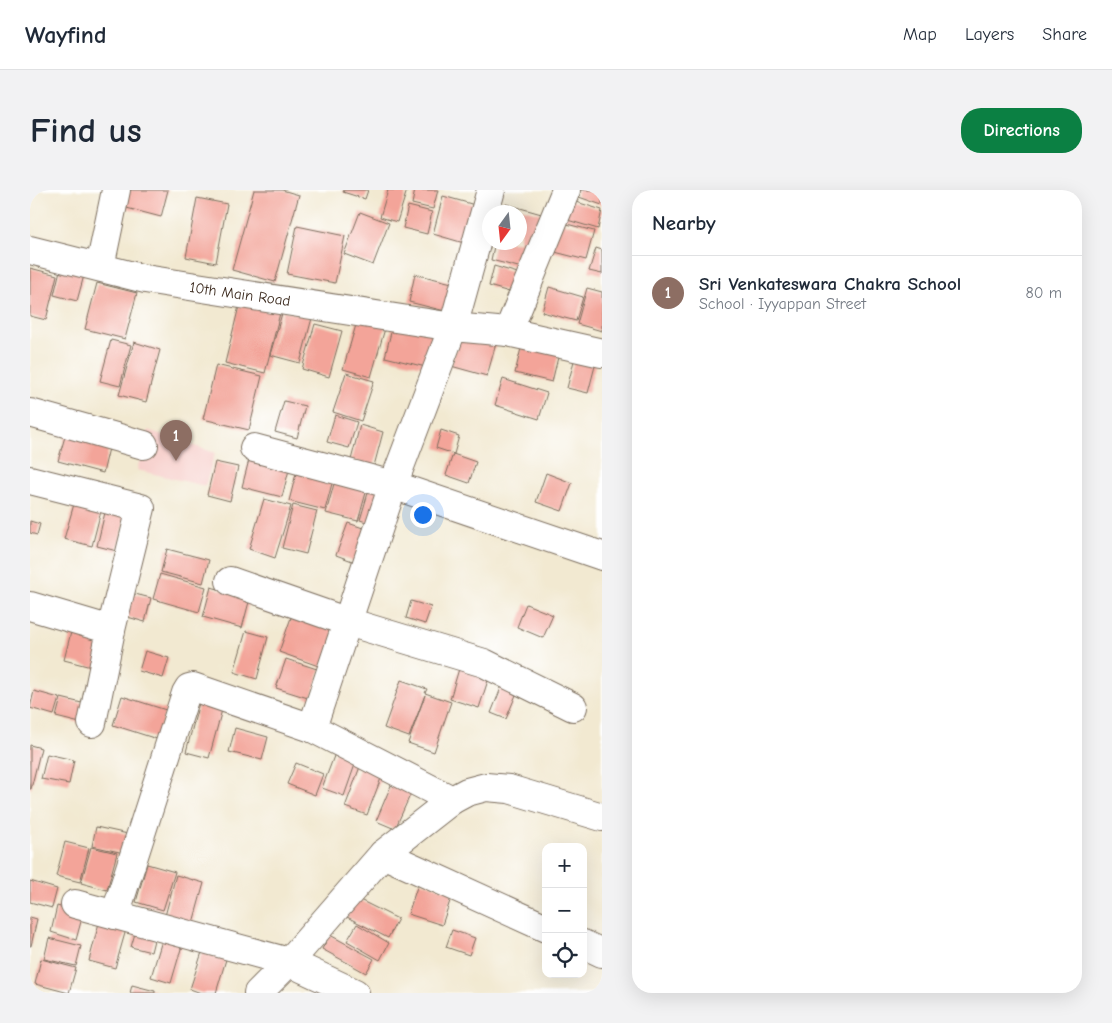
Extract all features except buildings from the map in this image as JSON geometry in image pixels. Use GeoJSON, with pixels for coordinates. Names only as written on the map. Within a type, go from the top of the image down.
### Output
{"type":"FeatureCollection","features":[{"type":"Feature","properties":{"kind":"street"},"geometry":{"type":"LineString","coordinates":[[100,267],[116,190]]}},
{"type":"Feature","properties":{"kind":"street"},"geometry":{"type":"LineString","coordinates":[[508,332],[566,190]]}},
{"type":"Feature","properties":{"kind":"street"},"geometry":{"type":"LineString","coordinates":[[312,728],[393,485],[453,327],[484,192]]}},
{"type":"Feature","properties":{"kind":"street","name":"10th Main Road"},"geometry":{"type":"LineString","coordinates":[[30,250],[145,279],[453,327],[508,332],[602,351]]}},
{"type":"Feature","properties":{"kind":"street"},"geometry":{"type":"LineString","coordinates":[[30,413],[144,445]]}},
{"type":"Feature","properties":{"kind":"street"},"geometry":{"type":"LineString","coordinates":[[254,448],[393,485],[602,556]]}},
{"type":"Feature","properties":{"kind":"street"},"geometry":{"type":"LineString","coordinates":[[30,480],[141,508],[111,630],[92,723]]}},
{"type":"Feature","properties":{"kind":"street"},"geometry":{"type":"LineString","coordinates":[[230,581],[348,622],[484,663],[573,707]]}},
{"type":"Feature","properties":{"kind":"street"},"geometry":{"type":"LineString","coordinates":[[30,606],[111,630]]}},
{"type":"Feature","properties":{"kind":"street"},"geometry":{"type":"LineString","coordinates":[[115,915],[186,692],[193,686],[312,728],[452,800]]}},
{"type":"Feature","properties":{"kind":"street"},"geometry":{"type":"LineString","coordinates":[[258,993],[289,962],[383,854],[452,800],[467,792],[486,787],[509,789],[602,817]]}},
{"type":"Feature","properties":{"kind":"street"},"geometry":{"type":"LineString","coordinates":[[383,854],[542,926]]}},
{"type":"Feature","properties":{"kind":"street"},"geometry":{"type":"LineString","coordinates":[[75,904],[289,962],[354,993]]}},
{"type":"Feature","properties":{"kind":"street"},"geometry":{"type":"LineString","coordinates":[[587,946],[602,953]]}},
{"type":"Feature","properties":{"kind":"shaded area"},"geometry":{"type":"Polygon","coordinates":[[[148,430],[215,453],[205,486],[137,470],[148,430]]]}},
{"type":"Feature","properties":{"kind":"place","name":"Sri Venkateswara Chakra School"},"geometry":{"type":"Point","coordinates":[176,461]}}]}
